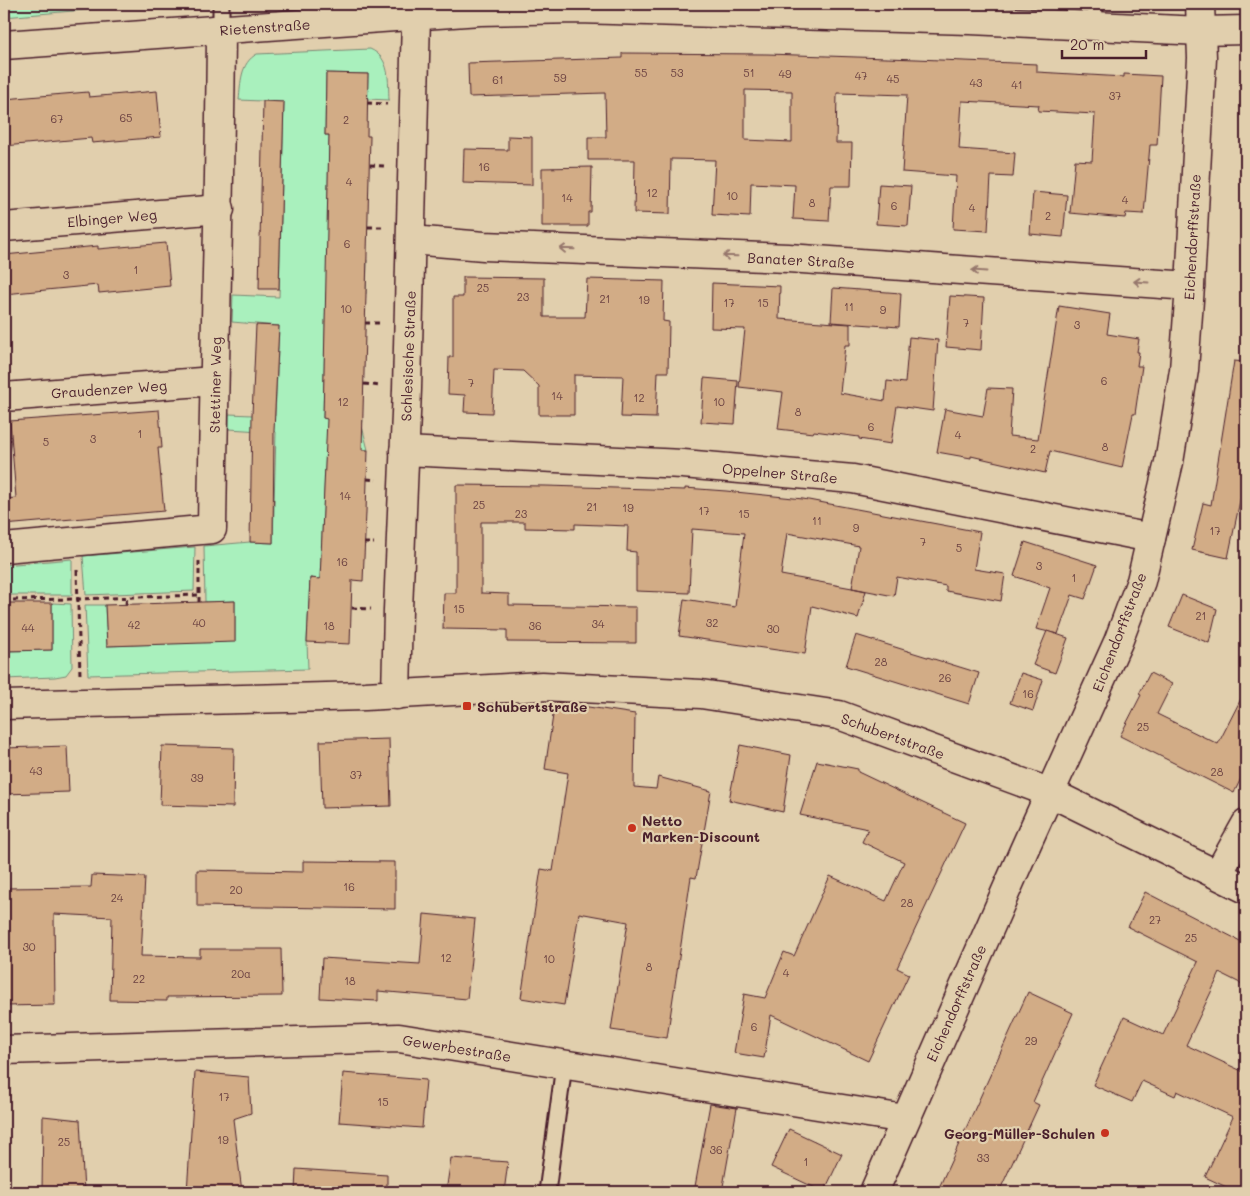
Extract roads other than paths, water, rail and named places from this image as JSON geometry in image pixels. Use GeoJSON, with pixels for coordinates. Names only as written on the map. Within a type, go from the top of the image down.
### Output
{"type":"FeatureCollection","features":[{"type":"Feature","properties":{"kind":"street","name":"Eichendorffstraße"},"geometry":{"type":"LineString","coordinates":[[874,1192],[1024,850],[1118,642],[1141,581],[1169,462],[1182,379],[1190,286],[1201,76],[1200,4]]}},
{"type":"Feature","properties":{"kind":"street","name":"Rietenstraße"},"geometry":{"type":"LineString","coordinates":[[4,45],[480,11],[577,6],[1094,15],[1200,31],[1246,30]]}},
{"type":"Feature","properties":{"kind":"street","name":"Schlesische Straße"},"geometry":{"type":"LineString","coordinates":[[396,695],[404,451],[401,234],[416,16]]}},
{"type":"Feature","properties":{"kind":"street","name":"Stettiner Weg"},"geometry":{"type":"LineString","coordinates":[[4,548],[212,529],[214,381],[220,209],[220,30]]}},
{"type":"Feature","properties":{"kind":"street","name":"Elbinger Weg"},"geometry":{"type":"LineString","coordinates":[[4,227],[220,209]]}},
{"type":"Feature","properties":{"kind":"street","name":"Banater Straße"},"geometry":{"type":"LineString","coordinates":[[401,234],[484,246],[788,258],[1190,286]]}},
{"type":"Feature","properties":{"kind":"street","name":"Graudenzer Weg"},"geometry":{"type":"LineString","coordinates":[[4,397],[214,381]]}},
{"type":"Feature","properties":{"kind":"street","name":"Oppelner Straße"},"geometry":{"type":"LineString","coordinates":[[404,451],[683,464],[852,479],[1151,538]]}},
{"type":"Feature","properties":{"kind":"street","name":"Schubertstraße"},"geometry":{"type":"LineString","coordinates":[[4,705],[396,695],[542,686],[701,694],[839,715],[1051,793],[1246,889]]}},
{"type":"Feature","properties":{"kind":"street"},"geometry":{"type":"LineString","coordinates":[[1218,874],[1246,824]]}},
{"type":"Feature","properties":{"kind":"street","name":"Gewerbestraße"},"geometry":{"type":"LineString","coordinates":[[4,1050],[399,1038],[905,1119]]}},
{"type":"Feature","properties":{"kind":"lane"},"geometry":{"type":"LineString","coordinates":[[220,30],[221,4]]}},
{"type":"Feature","properties":{"kind":"lane"},"geometry":{"type":"LineString","coordinates":[[547,1192],[564,1065]]}},
{"type":"Feature","properties":{"kind":"place","name":"Schubertstraße"},"geometry":{"type":"Point","coordinates":[467,706]}},
{"type":"Feature","properties":{"kind":"place","name":"Netto Marken-Discount"},"geometry":{"type":"Point","coordinates":[632,828]}},
{"type":"Feature","properties":{"kind":"place","name":"Georg-Müller-Schulen"},"geometry":{"type":"Point","coordinates":[1105,1133]}}]}
